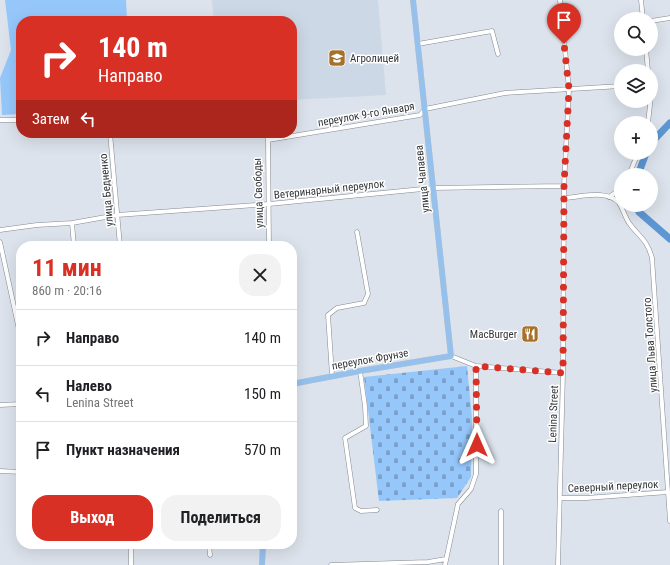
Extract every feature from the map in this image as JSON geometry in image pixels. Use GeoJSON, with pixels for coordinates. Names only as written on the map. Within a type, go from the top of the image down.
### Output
{"type":"FeatureCollection","features":[{"type":"Feature","properties":{"kind":"main road","name":"улица Чапаева"},"geometry":{"type":"LineString","coordinates":[[413,0],[451,356]]}},
{"type":"Feature","properties":{"kind":"main road","name":"переулок Фрунзе"},"geometry":{"type":"LineString","coordinates":[[297,383],[360,370],[451,356]]}},
{"type":"Feature","properties":{"kind":"main road"},"geometry":{"type":"LineString","coordinates":[[262,565],[263,549]]}},
{"type":"Feature","properties":{"kind":"street","name":"Lenina Street"},"geometry":{"type":"LineString","coordinates":[[558,565],[566,198],[564,186],[569,89],[560,0]]}},
{"type":"Feature","properties":{"kind":"street"},"geometry":{"type":"LineString","coordinates":[[642,0],[643,12]]}},
{"type":"Feature","properties":{"kind":"street"},"geometry":{"type":"LineString","coordinates":[[658,20],[670,18]]}},
{"type":"Feature","properties":{"kind":"street"},"geometry":{"type":"LineString","coordinates":[[418,44],[492,32],[498,54]]}},
{"type":"Feature","properties":{"kind":"street","name":"переулок 9-го Января"},"geometry":{"type":"LineString","coordinates":[[297,135],[420,116],[425,109],[504,93],[614,86]]}},
{"type":"Feature","properties":{"kind":"street"},"geometry":{"type":"LineString","coordinates":[[0,120],[16,120]]}},
{"type":"Feature","properties":{"kind":"street","name":"улица Бедненко"},"geometry":{"type":"LineString","coordinates":[[110,138],[120,241]]}},
{"type":"Feature","properties":{"kind":"street","name":"переулок 9-го Января"},"geometry":{"type":"LineString","coordinates":[[268,140],[281,138]]}},
{"type":"Feature","properties":{"kind":"street","name":"улица Свободы"},"geometry":{"type":"LineString","coordinates":[[268,140],[266,152],[270,204],[269,241]]}},
{"type":"Feature","properties":{"kind":"street","name":"Ветеринарный переулок"},"geometry":{"type":"LineString","coordinates":[[0,230],[37,225],[72,223],[117,215],[270,204],[434,188],[564,186]]}},
{"type":"Feature","properties":{"kind":"street"},"geometry":{"type":"LineString","coordinates":[[566,198],[600,195],[610,197],[614,194]]}},
{"type":"Feature","properties":{"kind":"street","name":"улица Льва Толстого"},"geometry":{"type":"LineString","coordinates":[[610,197],[618,202],[629,222],[648,244],[652,258],[670,521]]}},
{"type":"Feature","properties":{"kind":"street"},"geometry":{"type":"LineString","coordinates":[[72,223],[74,241]]}},
{"type":"Feature","properties":{"kind":"street"},"geometry":{"type":"LineString","coordinates":[[332,376],[328,315],[337,308],[364,303],[368,294],[357,232]]}},
{"type":"Feature","properties":{"kind":"street"},"geometry":{"type":"LineString","coordinates":[[0,244],[16,316]]}},
{"type":"Feature","properties":{"kind":"street"},"geometry":{"type":"LineString","coordinates":[[451,356],[476,366],[563,373]]}},
{"type":"Feature","properties":{"kind":"street"},"geometry":{"type":"LineString","coordinates":[[445,565],[458,504],[471,489],[476,474],[476,366]]}},
{"type":"Feature","properties":{"kind":"street"},"geometry":{"type":"LineString","coordinates":[[360,370],[366,406],[366,426],[345,438],[349,473],[356,508],[361,510],[377,510]]}},
{"type":"Feature","properties":{"kind":"street"},"geometry":{"type":"LineString","coordinates":[[0,405],[16,404]]}},
{"type":"Feature","properties":{"kind":"street"},"geometry":{"type":"LineString","coordinates":[[0,472],[16,472]]}},
{"type":"Feature","properties":{"kind":"street","name":"Северный переулок"},"geometry":{"type":"LineString","coordinates":[[560,498],[586,498],[668,492]]}},
{"type":"Feature","properties":{"kind":"street"},"geometry":{"type":"LineString","coordinates":[[501,510],[501,565]]}},
{"type":"Feature","properties":{"kind":"street"},"geometry":{"type":"LineString","coordinates":[[131,549],[131,565]]}},
{"type":"Feature","properties":{"kind":"street"},"geometry":{"type":"LineString","coordinates":[[209,549],[210,555]]}},
{"type":"Feature","properties":{"kind":"street"},"geometry":{"type":"LineString","coordinates":[[331,565],[428,562],[446,559]]}},
{"type":"Feature","properties":{"kind":"street"},"geometry":{"type":"LineString","coordinates":[[428,562],[434,565]]}},
{"type":"Feature","properties":{"kind":"shaded area","name":"Агролицей"},"geometry":{"type":"Polygon","coordinates":[[[212,0],[378,0],[386,95],[297,100],[297,16],[214,16],[212,0]]]}},
{"type":"Feature","properties":{"kind":"green space"},"geometry":{"type":"Polygon","coordinates":[[[5,0],[126,0],[127,16],[16,16],[16,114],[2,115],[0,78],[11,50],[5,0]]]}},
{"type":"Feature","properties":{"kind":"green space"},"geometry":{"type":"Polygon","coordinates":[[[467,366],[472,418],[471,477],[457,498],[379,501],[364,377],[467,366]]]}},
{"type":"Feature","properties":{"kind":"waterway"},"geometry":{"type":"LineString","coordinates":[[658,136],[670,123]]}},
{"type":"Feature","properties":{"kind":"waterway"},"geometry":{"type":"LineString","coordinates":[[641,168],[643,160]]}},
{"type":"Feature","properties":{"kind":"waterway"},"geometry":{"type":"LineString","coordinates":[[639,212],[670,239]]}},
{"type":"Feature","properties":{"kind":"place","name":"Агролицей"},"geometry":{"type":"Point","coordinates":[337,58]}},
{"type":"Feature","properties":{"kind":"place","name":"MacBurger"},"geometry":{"type":"Point","coordinates":[530,334]}},
{"type":"Feature","properties":{"kind":"route"},"geometry":{"type":"LineString","coordinates":[[477,445],[476,366],[563,373],[566,198],[564,186],[569,89],[564,44]]}}]}
